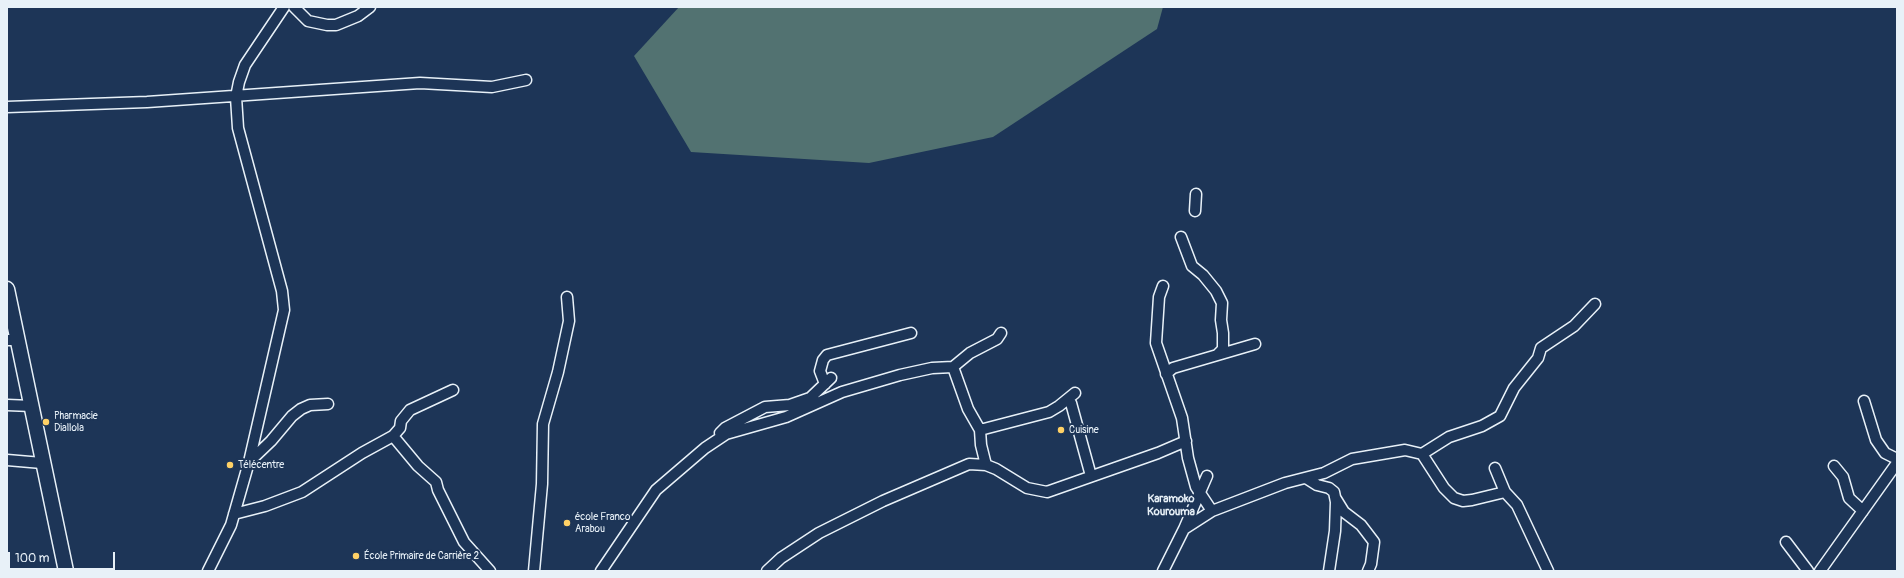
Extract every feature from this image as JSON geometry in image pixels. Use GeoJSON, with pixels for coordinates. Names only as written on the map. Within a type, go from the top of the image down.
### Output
{"type":"FeatureCollection","features":[{"type":"Feature","properties":{"kind":"highway"},"geometry":{"type":"LineString","coordinates":[[7,289],[13,340],[32,406],[42,463],[66,571]]}},
{"type":"Feature","properties":{"kind":"street"},"geometry":{"type":"LineString","coordinates":[[208,571],[231,525],[249,462],[280,330],[284,299],[238,128],[236,97],[238,82],[244,65],[284,7]]}},
{"type":"Feature","properties":{"kind":"street"},"geometry":{"type":"LineString","coordinates":[[294,7],[308,21],[327,25],[336,25],[358,16],[370,7]]}},
{"type":"Feature","properties":{"kind":"street"},"geometry":{"type":"LineString","coordinates":[[7,107],[141,103],[420,83],[492,87],[526,80]]}},
{"type":"Feature","properties":{"kind":"street"},"geometry":{"type":"LineString","coordinates":[[1195,211],[1196,194]]}},
{"type":"Feature","properties":{"kind":"street"},"geometry":{"type":"LineString","coordinates":[[1181,237],[1192,266],[1212,285],[1222,303],[1221,320],[1223,349],[1217,355]]}},
{"type":"Feature","properties":{"kind":"street"},"geometry":{"type":"LineString","coordinates":[[1163,286],[1159,297],[1156,343],[1182,418],[1196,487],[1212,511]]}},
{"type":"Feature","properties":{"kind":"street"},"geometry":{"type":"LineString","coordinates":[[534,571],[542,484],[543,424],[558,372],[569,321],[567,297]]}},
{"type":"Feature","properties":{"kind":"street"},"geometry":{"type":"LineString","coordinates":[[1422,454],[1449,437],[1482,426],[1500,416],[1514,388],[1538,358],[1541,348],[1574,326],[1595,304]]}},
{"type":"Feature","properties":{"kind":"street"},"geometry":{"type":"LineString","coordinates":[[601,571],[656,490],[708,447],[725,428],[765,407],[790,405],[810,398],[828,381],[820,371],[823,360],[828,355],[911,333]]}},
{"type":"Feature","properties":{"kind":"street"},"geometry":{"type":"LineString","coordinates":[[708,447],[733,432],[786,417],[842,392],[916,371],[932,368],[953,367],[970,353],[997,339],[1002,333]]}},
{"type":"Feature","properties":{"kind":"street"},"geometry":{"type":"LineString","coordinates":[[1166,374],[1174,368],[1255,344]]}},
{"type":"Feature","properties":{"kind":"street"},"geometry":{"type":"LineString","coordinates":[[953,367],[968,409],[980,430],[981,445],[986,465]]}},
{"type":"Feature","properties":{"kind":"street"},"geometry":{"type":"LineString","coordinates":[[234,514],[265,506],[302,492],[362,453],[393,436],[400,428],[401,421],[410,410],[453,390]]}},
{"type":"Feature","properties":{"kind":"street"},"geometry":{"type":"LineString","coordinates":[[980,430],[1049,412],[1075,393]]}},
{"type":"Feature","properties":{"kind":"street"},"geometry":{"type":"LineString","coordinates":[[1864,401],[1876,440],[1885,453],[1897,459]]}},
{"type":"Feature","properties":{"kind":"street"},"geometry":{"type":"LineString","coordinates":[[1071,403],[1091,476]]}},
{"type":"Feature","properties":{"kind":"street"},"geometry":{"type":"LineString","coordinates":[[249,462],[271,441],[292,416],[301,409],[310,405],[328,404]]}},
{"type":"Feature","properties":{"kind":"street"},"geometry":{"type":"LineString","coordinates":[[7,405],[32,406]]}},
{"type":"Feature","properties":{"kind":"street"},"geometry":{"type":"LineString","coordinates":[[393,436],[418,466],[436,482],[464,542],[490,571]]}},
{"type":"Feature","properties":{"kind":"street"},"geometry":{"type":"LineString","coordinates":[[767,571],[781,558],[820,533],[883,501],[969,464],[986,465],[996,469],[1027,488],[1047,492],[1158,453],[1186,441]]}},
{"type":"Feature","properties":{"kind":"street"},"geometry":{"type":"LineString","coordinates":[[1184,529],[1212,511],[1285,483],[1324,473],[1352,459],[1405,450],[1422,454],[1444,488],[1454,498],[1463,501],[1472,500],[1505,492]]}},
{"type":"Feature","properties":{"kind":"street"},"geometry":{"type":"LineString","coordinates":[[7,460],[42,463]]}},
{"type":"Feature","properties":{"kind":"street"},"geometry":{"type":"LineString","coordinates":[[1820,571],[1897,463]]}},
{"type":"Feature","properties":{"kind":"street"},"geometry":{"type":"LineString","coordinates":[[1834,466],[1843,477],[1849,498],[1863,511]]}},
{"type":"Feature","properties":{"kind":"street"},"geometry":{"type":"LineString","coordinates":[[1495,468],[1505,492],[1517,505],[1548,571]]}},
{"type":"Feature","properties":{"kind":"street"},"geometry":{"type":"LineString","coordinates":[[1163,571],[1184,529],[1207,476]]}},
{"type":"Feature","properties":{"kind":"street"},"geometry":{"type":"LineString","coordinates":[[1306,478],[1317,485],[1330,488],[1334,492],[1336,499],[1344,512],[1361,525],[1374,542],[1371,564],[1368,571]]}},
{"type":"Feature","properties":{"kind":"street"},"geometry":{"type":"LineString","coordinates":[[1331,569],[1335,531],[1336,499]]}},
{"type":"Feature","properties":{"kind":"street"},"geometry":{"type":"LineString","coordinates":[[1786,542],[1808,571]]}},
{"type":"Feature","properties":{"kind":"green space"},"geometry":{"type":"Polygon","coordinates":[[[679,7],[1163,7],[1157,29],[993,137],[869,163],[691,152],[634,56],[679,7]]]}},
{"type":"Feature","properties":{"kind":"place","name":"Pharmacie Diallola"},"geometry":{"type":"Point","coordinates":[46,422]}},
{"type":"Feature","properties":{"kind":"place","name":"Cuisine"},"geometry":{"type":"Point","coordinates":[1061,430]}},
{"type":"Feature","properties":{"kind":"place","name":"Télécentre"},"geometry":{"type":"Point","coordinates":[230,465]}},
{"type":"Feature","properties":{"kind":"place","name":"école Franco Arabou"},"geometry":{"type":"Point","coordinates":[567,523]}},
{"type":"Feature","properties":{"kind":"place","name":"École Primaire de Carrière 2"},"geometry":{"type":"Point","coordinates":[356,556]}},
{"type":"Feature","properties":{"kind":"district","name":"Karamoko Kourouma"},"geometry":{"type":"Point","coordinates":[1171,505]}}]}
